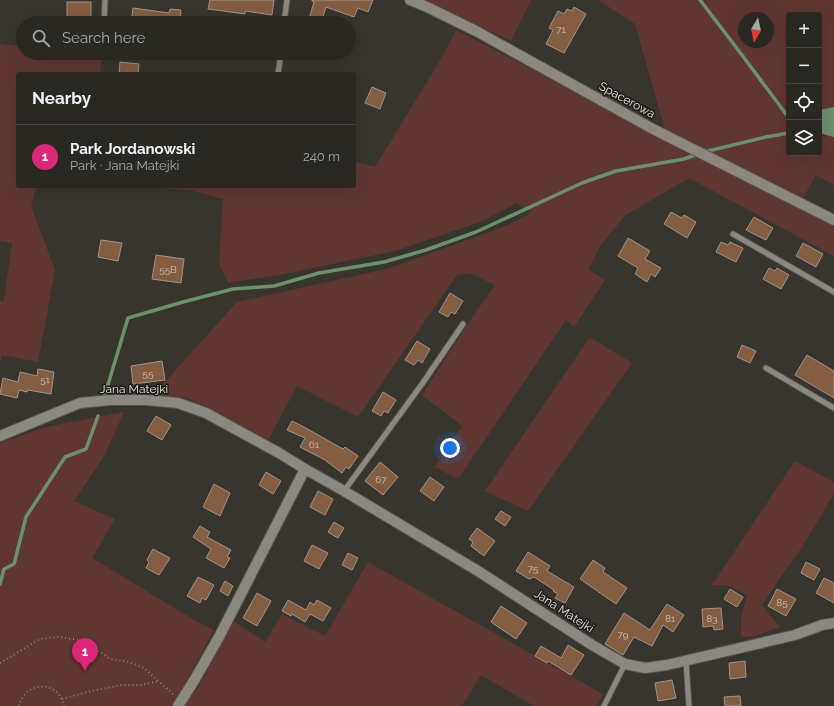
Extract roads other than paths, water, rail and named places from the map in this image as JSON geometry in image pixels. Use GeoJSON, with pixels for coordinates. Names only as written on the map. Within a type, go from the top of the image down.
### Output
{"type":"FeatureCollection","features":[{"type":"Feature","properties":{"kind":"street","name":"Spacerowa"},"geometry":{"type":"LineString","coordinates":[[410,0],[428,3],[651,128],[834,220]]}},
{"type":"Feature","properties":{"kind":"street","name":"Jana Matejki"},"geometry":{"type":"LineString","coordinates":[[0,436],[80,403],[110,400],[139,400],[178,403],[206,413],[279,453],[478,571],[592,645],[625,664],[645,668],[686,661],[795,635],[822,625],[834,623]]}},
{"type":"Feature","properties":{"kind":"street"},"geometry":{"type":"LineString","coordinates":[[179,704],[195,680],[219,637],[305,469]]}},
{"type":"Feature","properties":{"kind":"lane"},"geometry":{"type":"LineString","coordinates":[[104,16],[105,0]]}},
{"type":"Feature","properties":{"kind":"lane"},"geometry":{"type":"LineString","coordinates":[[285,16],[287,0]]}},
{"type":"Feature","properties":{"kind":"lane"},"geometry":{"type":"LineString","coordinates":[[278,72],[280,60]]}},
{"type":"Feature","properties":{"kind":"lane"},"geometry":{"type":"LineString","coordinates":[[733,234],[834,292]]}},
{"type":"Feature","properties":{"kind":"lane"},"geometry":{"type":"LineString","coordinates":[[344,491],[422,384],[463,324]]}},
{"type":"Feature","properties":{"kind":"lane"},"geometry":{"type":"LineString","coordinates":[[766,368],[834,408]]}},
{"type":"Feature","properties":{"kind":"lane"},"geometry":{"type":"LineString","coordinates":[[686,661],[689,706]]}},
{"type":"Feature","properties":{"kind":"lane"},"geometry":{"type":"LineString","coordinates":[[604,706],[625,664]]}},
{"type":"Feature","properties":{"kind":"waterway"},"geometry":{"type":"LineString","coordinates":[[700,0],[786,114]]}},
{"type":"Feature","properties":{"kind":"waterway"},"geometry":{"type":"LineString","coordinates":[[704,152],[786,134]]}},
{"type":"Feature","properties":{"kind":"waterway"},"geometry":{"type":"LineString","coordinates":[[104,398],[128,318],[233,289],[274,286],[319,273],[384,262],[426,250],[476,232],[582,183],[616,171],[684,159],[698,154]]}},
{"type":"Feature","properties":{"kind":"waterway"},"geometry":{"type":"LineString","coordinates":[[0,584],[4,569],[14,564],[26,517],[65,457],[86,449],[98,416]]}},
{"type":"Feature","properties":{"kind":"place","name":"Park Jordanowski"},"geometry":{"type":"Point","coordinates":[85,671]}}]}
